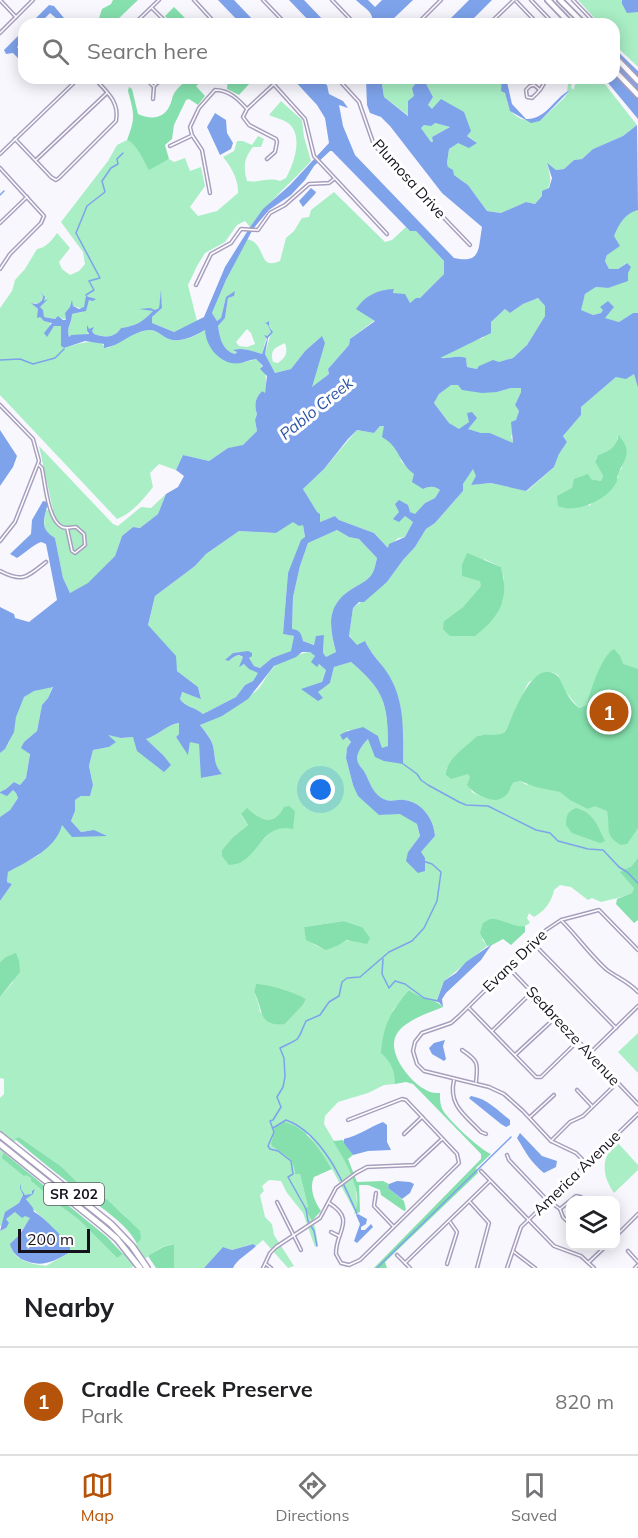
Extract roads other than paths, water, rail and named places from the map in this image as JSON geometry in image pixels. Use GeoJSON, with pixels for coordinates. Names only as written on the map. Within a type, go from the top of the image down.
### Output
{"type":"FeatureCollection","features":[{"type":"Feature","properties":{"kind":"highway"},"geometry":{"type":"LineString","coordinates":[[548,0],[565,18]]}},
{"type":"Feature","properties":{"kind":"highway"},"geometry":{"type":"LineString","coordinates":[[560,0],[578,18]]}},
{"type":"Feature","properties":{"kind":"highway"},"geometry":{"type":"LineString","coordinates":[[620,62],[638,81]]}},
{"type":"Feature","properties":{"kind":"highway"},"geometry":{"type":"LineString","coordinates":[[620,76],[638,95]]}},
{"type":"Feature","properties":{"kind":"highway","name":"SR 202"},"geometry":{"type":"LineString","coordinates":[[0,1135],[11,1148],[102,1226],[143,1266]]}},
{"type":"Feature","properties":{"kind":"highway","name":"SR 202"},"geometry":{"type":"LineString","coordinates":[[0,1144],[11,1148],[103,1217],[132,1246],[143,1266]]}},
{"type":"Feature","properties":{"kind":"street"},"geometry":{"type":"LineString","coordinates":[[0,0],[16,16]]}},
{"type":"Feature","properties":{"kind":"street"},"geometry":{"type":"LineString","coordinates":[[0,33],[33,0]]}},
{"type":"Feature","properties":{"kind":"street"},"geometry":{"type":"LineString","coordinates":[[140,18],[159,0]]}},
{"type":"Feature","properties":{"kind":"street"},"geometry":{"type":"LineString","coordinates":[[194,0],[210,18]]}},
{"type":"Feature","properties":{"kind":"street"},"geometry":{"type":"LineString","coordinates":[[263,0],[280,18]]}},
{"type":"Feature","properties":{"kind":"street"},"geometry":{"type":"LineString","coordinates":[[332,0],[349,18]]}},
{"type":"Feature","properties":{"kind":"street"},"geometry":{"type":"LineString","coordinates":[[423,18],[441,0]]}},
{"type":"Feature","properties":{"kind":"street"},"geometry":{"type":"LineString","coordinates":[[496,18],[515,0],[532,18]]}},
{"type":"Feature","properties":{"kind":"street"},"geometry":{"type":"LineString","coordinates":[[531,0],[548,18]]}},
{"type":"Feature","properties":{"kind":"street"},"geometry":{"type":"LineString","coordinates":[[573,0],[590,18]]}},
{"type":"Feature","properties":{"kind":"street"},"geometry":{"type":"LineString","coordinates":[[152,7],[162,18]]}},
{"type":"Feature","properties":{"kind":"street"},"geometry":{"type":"LineString","coordinates":[[0,154],[73,84]]}},
{"type":"Feature","properties":{"kind":"street"},"geometry":{"type":"LineString","coordinates":[[15,139],[56,180],[114,126],[117,117],[114,102],[100,84]]}},
{"type":"Feature","properties":{"kind":"street"},"geometry":{"type":"LineString","coordinates":[[153,99],[156,84]]}},
{"type":"Feature","properties":{"kind":"street"},"geometry":{"type":"LineString","coordinates":[[267,159],[275,152],[278,142],[247,123],[243,117],[247,108],[273,84],[305,119],[314,156],[387,234]]}},
{"type":"Feature","properties":{"kind":"street","name":"Plumosa Drive"},"geometry":{"type":"LineString","coordinates":[[343,84],[360,102],[374,145],[470,245]]}},
{"type":"Feature","properties":{"kind":"street"},"geometry":{"type":"LineString","coordinates":[[540,90],[534,85],[530,86],[526,90],[527,97],[532,98],[540,90],[543,84]]}},
{"type":"Feature","properties":{"kind":"street"},"geometry":{"type":"LineString","coordinates":[[210,193],[202,150],[192,135],[190,127],[199,108],[215,90],[222,90],[237,98],[247,108]]}},
{"type":"Feature","properties":{"kind":"street"},"geometry":{"type":"LineString","coordinates":[[36,161],[107,92]]}},
{"type":"Feature","properties":{"kind":"street"},"geometry":{"type":"LineString","coordinates":[[170,146],[192,135]]}},
{"type":"Feature","properties":{"kind":"street"},"geometry":{"type":"LineString","coordinates":[[0,168],[44,216],[41,223],[10,254],[0,269]]}},
{"type":"Feature","properties":{"kind":"street"},"geometry":{"type":"LineString","coordinates":[[196,285],[211,254],[226,247],[242,229],[253,232],[258,230],[270,213],[285,205],[309,184],[329,183],[334,179]]}},
{"type":"Feature","properties":{"kind":"street"},"geometry":{"type":"LineString","coordinates":[[0,223],[27,197]]}},
{"type":"Feature","properties":{"kind":"street"},"geometry":{"type":"LineString","coordinates":[[0,405],[35,443],[38,465],[15,522],[0,541]]}},
{"type":"Feature","properties":{"kind":"street"},"geometry":{"type":"LineString","coordinates":[[38,465],[42,468],[52,515],[60,526],[76,527],[84,534],[85,545],[78,552],[72,551],[67,528]]}},
{"type":"Feature","properties":{"kind":"street"},"geometry":{"type":"LineString","coordinates":[[0,571],[17,578],[29,575],[46,562]]}},
{"type":"Feature","properties":{"kind":"street","name":"Evans Drive"},"geometry":{"type":"LineString","coordinates":[[454,1079],[424,1071],[415,1060],[414,1047],[422,1033],[451,1023],[546,930],[561,920],[599,910],[634,946]]}},
{"type":"Feature","properties":{"kind":"street"},"geometry":{"type":"LineString","coordinates":[[561,920],[609,971],[628,982],[638,992]]}},
{"type":"Feature","properties":{"kind":"street"},"geometry":{"type":"LineString","coordinates":[[638,942],[634,946],[638,950]]}},
{"type":"Feature","properties":{"kind":"street"},"geometry":{"type":"LineString","coordinates":[[532,943],[616,1028]]}},
{"type":"Feature","properties":{"kind":"street","name":"Seabreeze Avenue"},"geometry":{"type":"LineString","coordinates":[[509,968],[638,1104]]}},
{"type":"Feature","properties":{"kind":"street"},"geometry":{"type":"LineString","coordinates":[[491,1032],[532,992]]}},
{"type":"Feature","properties":{"kind":"street"},"geometry":{"type":"LineString","coordinates":[[590,1053],[638,1006]]}},
{"type":"Feature","properties":{"kind":"street"},"geometry":{"type":"LineString","coordinates":[[468,1007],[538,1078],[579,1041]]}},
{"type":"Feature","properties":{"kind":"street"},"geometry":{"type":"LineString","coordinates":[[515,1055],[555,1017]]}},
{"type":"Feature","properties":{"kind":"street"},"geometry":{"type":"LineString","coordinates":[[462,1050],[477,1064],[476,1083]]}},
{"type":"Feature","properties":{"kind":"street"},"geometry":{"type":"LineString","coordinates":[[486,1134],[481,1132],[455,1104],[452,1092],[454,1079],[476,1083],[504,1094],[551,1141],[576,1153],[586,1163]]}},
{"type":"Feature","properties":{"kind":"street"},"geometry":{"type":"LineString","coordinates":[[551,1141],[570,1122],[580,1118],[618,1083]]}},
{"type":"Feature","properties":{"kind":"street"},"geometry":{"type":"LineString","coordinates":[[577,1090],[593,1107]]}},
{"type":"Feature","properties":{"kind":"street"},"geometry":{"type":"LineString","coordinates":[[529,1117],[554,1095]]}},
{"type":"Feature","properties":{"kind":"street"},"geometry":{"type":"LineString","coordinates":[[329,1203],[342,1214],[344,1226],[336,1254],[345,1266],[352,1264],[360,1260],[458,1165],[459,1161],[457,1154],[406,1100],[402,1099],[348,1120]]}},
{"type":"Feature","properties":{"kind":"street","name":"America Avenue"},"geometry":{"type":"LineString","coordinates":[[507,1268],[519,1230],[638,1114]]}},
{"type":"Feature","properties":{"kind":"street"},"geometry":{"type":"LineString","coordinates":[[404,1134],[422,1117]]}},
{"type":"Feature","properties":{"kind":"street"},"geometry":{"type":"LineString","coordinates":[[263,1268],[272,1250],[320,1218],[339,1185],[354,1174],[367,1167],[414,1165],[443,1138]]}},
{"type":"Feature","properties":{"kind":"street"},"geometry":{"type":"LineString","coordinates":[[507,1155],[509,1160],[560,1209],[566,1220]]}},
{"type":"Feature","properties":{"kind":"street"},"geometry":{"type":"LineString","coordinates":[[481,1171],[554,1246],[581,1256],[594,1268]]}},
{"type":"Feature","properties":{"kind":"street"},"geometry":{"type":"LineString","coordinates":[[405,1263],[490,1181]]}},
{"type":"Feature","properties":{"kind":"street"},"geometry":{"type":"LineString","coordinates":[[376,1193],[374,1206],[393,1227]]}},
{"type":"Feature","properties":{"kind":"street"},"geometry":{"type":"LineString","coordinates":[[470,1201],[489,1223],[477,1268]]}},
{"type":"Feature","properties":{"kind":"street"},"geometry":{"type":"LineString","coordinates":[[277,1202],[301,1250]]}},
{"type":"Feature","properties":{"kind":"street"},"geometry":{"type":"LineString","coordinates":[[560,1209],[566,1204]]}},
{"type":"Feature","properties":{"kind":"street"},"geometry":{"type":"LineString","coordinates":[[620,1231],[638,1214]]}},
{"type":"Feature","properties":{"kind":"street"},"geometry":{"type":"LineString","coordinates":[[447,1264],[457,1232],[450,1221]]}},
{"type":"Feature","properties":{"kind":"street"},"geometry":{"type":"LineString","coordinates":[[331,1232],[340,1236]]}},
{"type":"Feature","properties":{"kind":"street"},"geometry":{"type":"LineString","coordinates":[[589,1262],[601,1250]]}},
{"type":"Feature","properties":{"kind":"street"},"geometry":{"type":"LineString","coordinates":[[628,1251],[638,1262]]}},
{"type":"Feature","properties":{"kind":"street"},"geometry":{"type":"LineString","coordinates":[[512,1252],[534,1267]]}},
{"type":"Feature","properties":{"kind":"street"},"geometry":{"type":"LineString","coordinates":[[397,1254],[410,1268]]}},
{"type":"Feature","properties":{"kind":"street"},"geometry":{"type":"LineString","coordinates":[[266,1264],[271,1268]]}},
{"type":"Feature","properties":{"kind":"street"},"geometry":{"type":"LineString","coordinates":[[635,1268],[638,1265]]}},
{"type":"Feature","properties":{"kind":"water"},"geometry":{"type":"Polygon","coordinates":[[[218,0],[234,0],[251,18],[235,18],[218,0]]]}},
{"type":"Feature","properties":{"kind":"water"},"geometry":{"type":"Polygon","coordinates":[[[289,0],[304,0],[321,18],[306,18],[289,0]]]}},
{"type":"Feature","properties":{"kind":"water"},"geometry":{"type":"Polygon","coordinates":[[[356,0],[368,0],[375,7],[382,0],[413,0],[394,18],[372,18],[356,0]]]}},
{"type":"Feature","properties":{"kind":"water"},"geometry":{"type":"Polygon","coordinates":[[[469,0],[492,0],[474,18],[451,18],[469,0]]]}},
{"type":"Feature","properties":{"kind":"water"},"geometry":{"type":"Polygon","coordinates":[[[622,0],[638,0],[638,12],[627,13],[622,0]]]}},
{"type":"Feature","properties":{"kind":"water"},"geometry":{"type":"Polygon","coordinates":[[[49,5],[54,6],[64,18],[56,18],[50,13],[45,18],[36,18],[49,5]]]}},
{"type":"Feature","properties":{"kind":"water"},"geometry":{"type":"Polygon","coordinates":[[[18,36],[18,58],[13,53],[6,54],[4,50],[18,36]]]}},
{"type":"Feature","properties":{"kind":"water"},"geometry":{"type":"Polygon","coordinates":[[[620,54],[638,71],[638,119],[609,84],[620,84],[620,54]]]}},
{"type":"Feature","properties":{"kind":"water","name":"Pablo Creek"},"geometry":{"type":"Polygon","coordinates":[[[298,84],[325,84],[329,94],[343,101],[348,108],[339,105],[343,126],[355,155],[454,258],[463,259],[470,259],[477,253],[482,227],[442,193],[390,126],[381,117],[370,113],[367,105],[366,84],[382,84],[384,97],[408,116],[408,101],[414,96],[412,88],[415,84],[426,84],[433,97],[428,105],[432,109],[441,99],[464,112],[471,131],[467,136],[477,143],[469,148],[458,143],[449,149],[447,163],[454,175],[468,185],[487,211],[501,213],[526,202],[535,204],[542,196],[542,191],[549,188],[552,178],[547,163],[556,170],[564,169],[574,160],[582,159],[593,149],[623,136],[637,125],[638,210],[626,216],[620,223],[614,236],[620,246],[607,255],[605,261],[609,269],[618,269],[627,263],[631,267],[628,281],[608,288],[596,287],[585,294],[581,310],[593,315],[601,313],[603,310],[600,307],[608,301],[614,307],[605,318],[619,322],[633,313],[638,313],[638,388],[634,374],[626,379],[616,377],[581,407],[581,415],[563,436],[567,442],[554,467],[526,491],[491,483],[471,485],[476,476],[473,469],[463,484],[463,491],[435,523],[426,529],[415,547],[387,582],[364,602],[359,602],[353,608],[349,636],[357,645],[365,641],[391,679],[400,702],[403,726],[403,764],[375,757],[368,739],[359,751],[357,761],[381,798],[388,801],[410,801],[426,812],[435,836],[421,852],[425,858],[425,871],[418,873],[406,861],[408,852],[420,836],[417,824],[400,814],[379,815],[358,796],[346,758],[347,748],[351,742],[347,737],[343,740],[340,735],[363,727],[378,736],[382,748],[388,746],[387,719],[382,698],[371,681],[351,662],[334,667],[330,683],[318,692],[323,698],[318,701],[301,689],[322,682],[326,670],[319,664],[317,667],[311,662],[315,656],[310,652],[302,652],[274,666],[248,699],[222,716],[200,725],[212,743],[216,764],[222,774],[201,778],[199,744],[190,742],[188,755],[176,737],[179,734],[179,723],[146,739],[171,765],[164,772],[137,751],[133,737],[121,738],[108,735],[116,742],[109,747],[93,750],[89,766],[93,785],[90,796],[81,796],[75,800],[75,811],[71,821],[81,832],[94,830],[107,836],[72,837],[62,825],[48,848],[8,872],[7,882],[12,884],[0,901],[0,817],[10,810],[18,798],[13,790],[7,796],[0,792],[14,782],[20,785],[26,778],[30,754],[21,748],[24,742],[37,731],[42,705],[53,687],[34,691],[24,697],[16,717],[14,732],[5,749],[0,753],[0,607],[14,614],[15,618],[29,622],[57,600],[46,544],[38,543],[17,558],[10,554],[31,534],[32,520],[43,501],[48,502],[44,522],[46,530],[55,538],[63,578],[70,593],[88,583],[115,556],[122,536],[133,527],[140,528],[158,514],[166,494],[178,487],[184,476],[176,470],[183,455],[209,461],[228,448],[243,445],[257,431],[256,402],[262,391],[265,393],[267,376],[260,369],[263,366],[256,359],[231,363],[216,355],[210,346],[205,330],[192,337],[173,340],[148,330],[136,333],[110,347],[104,348],[104,344],[85,341],[64,348],[61,346],[61,326],[54,326],[47,337],[44,333],[52,323],[40,317],[37,318],[38,309],[31,303],[41,302],[43,296],[40,291],[45,297],[44,301],[48,299],[40,307],[44,317],[55,319],[58,316],[66,320],[65,313],[72,300],[73,306],[79,309],[84,307],[86,296],[96,299],[89,300],[86,311],[72,314],[69,337],[89,334],[87,325],[89,329],[94,327],[92,331],[94,334],[105,336],[116,334],[121,328],[138,323],[153,311],[139,309],[159,308],[161,290],[162,308],[152,317],[152,323],[174,332],[204,317],[225,267],[250,227],[263,209],[290,185],[329,143],[325,118],[317,105],[298,84]],[[435,123],[431,126],[424,125],[421,128],[431,142],[433,142],[432,137],[450,127],[435,123]],[[332,151],[314,166],[291,195],[269,210],[253,229],[226,280],[212,313],[217,321],[221,318],[226,297],[235,291],[234,296],[228,298],[225,318],[218,326],[224,347],[235,354],[237,352],[233,350],[240,349],[262,354],[267,339],[264,335],[267,336],[271,332],[263,321],[266,323],[269,321],[273,332],[268,338],[265,354],[275,373],[291,369],[305,351],[322,336],[325,343],[312,387],[329,374],[328,369],[349,345],[350,339],[375,321],[356,309],[364,300],[377,292],[394,289],[393,293],[405,294],[410,303],[420,298],[444,274],[444,261],[416,231],[410,231],[332,151]],[[538,298],[510,313],[505,309],[491,322],[491,333],[440,358],[466,358],[467,367],[477,369],[493,360],[499,362],[513,358],[527,345],[545,316],[545,306],[538,298]],[[451,385],[439,394],[434,403],[449,423],[459,429],[469,422],[467,413],[472,412],[477,418],[468,429],[490,433],[513,443],[511,422],[516,420],[519,411],[515,405],[521,388],[482,393],[462,390],[458,385],[451,385]],[[380,426],[374,433],[357,430],[324,469],[303,489],[320,514],[320,522],[335,516],[339,520],[374,533],[388,548],[389,544],[405,537],[413,522],[405,516],[399,522],[393,519],[399,512],[395,504],[399,500],[408,505],[410,512],[415,514],[425,503],[435,498],[440,490],[432,487],[423,489],[412,482],[414,474],[392,445],[382,437],[384,426],[380,426]],[[293,522],[276,533],[239,531],[206,554],[195,566],[155,596],[148,625],[176,656],[177,671],[198,687],[201,699],[182,692],[180,699],[203,714],[236,697],[258,673],[244,664],[239,667],[243,657],[239,655],[229,661],[225,660],[233,653],[248,651],[252,653],[249,658],[254,666],[260,668],[272,658],[291,651],[294,636],[283,634],[288,573],[301,540],[305,537],[303,525],[299,526],[293,522]],[[337,530],[308,543],[293,597],[292,629],[300,632],[303,641],[314,645],[316,636],[324,635],[323,653],[326,657],[336,652],[331,623],[335,607],[346,593],[370,577],[377,558],[359,539],[349,537],[337,530]]]}},
{"type":"Feature","properties":{"kind":"water"},"geometry":{"type":"Polygon","coordinates":[[[502,84],[507,84],[512,104],[526,119],[539,116],[570,90],[540,121],[531,123],[510,111],[505,93],[501,91],[502,84]]]}},
{"type":"Feature","properties":{"kind":"water"},"geometry":{"type":"Polygon","coordinates":[[[215,113],[226,120],[227,133],[233,143],[231,149],[220,155],[207,127],[215,113]]]}},
{"type":"Feature","properties":{"kind":"water"},"geometry":{"type":"Polygon","coordinates":[[[311,188],[316,192],[303,207],[299,201],[311,188]]]}},
{"type":"Feature","properties":{"kind":"water"},"geometry":{"type":"Polygon","coordinates":[[[0,430],[17,456],[13,467],[0,486],[0,430]]]}},
{"type":"Feature","properties":{"kind":"water"},"geometry":{"type":"Polygon","coordinates":[[[492,944],[481,960],[446,993],[442,999],[443,1007],[437,1000],[444,981],[492,944]]]}},
{"type":"Feature","properties":{"kind":"water"},"geometry":{"type":"Polygon","coordinates":[[[445,1040],[443,1046],[446,1059],[444,1061],[432,1054],[429,1048],[434,1043],[445,1040]]]}},
{"type":"Feature","properties":{"kind":"water"},"geometry":{"type":"Polygon","coordinates":[[[471,1096],[492,1105],[510,1120],[510,1125],[506,1127],[501,1124],[470,1099],[471,1096]]]}},
{"type":"Feature","properties":{"kind":"water"},"geometry":{"type":"Polygon","coordinates":[[[383,1122],[387,1125],[387,1142],[391,1150],[368,1151],[353,1155],[344,1143],[344,1139],[383,1122]]]}},
{"type":"Feature","properties":{"kind":"water"},"geometry":{"type":"Polygon","coordinates":[[[520,1133],[542,1156],[557,1161],[556,1167],[544,1173],[529,1157],[517,1138],[520,1133]]]}},
{"type":"Feature","properties":{"kind":"water"},"geometry":{"type":"Polygon","coordinates":[[[397,1181],[414,1184],[410,1193],[402,1199],[388,1188],[389,1184],[397,1181]]]}},
{"type":"Feature","properties":{"kind":"water"},"geometry":{"type":"Polygon","coordinates":[[[21,1183],[21,1189],[25,1195],[32,1194],[35,1189],[33,1194],[26,1199],[34,1212],[70,1245],[70,1252],[40,1264],[28,1262],[15,1254],[10,1244],[20,1234],[30,1218],[25,1216],[22,1218],[15,1212],[6,1219],[9,1223],[6,1228],[0,1231],[5,1212],[19,1203],[23,1195],[20,1188],[21,1183]]]}},
{"type":"Feature","properties":{"kind":"water"},"geometry":{"type":"Polygon","coordinates":[[[356,1215],[367,1219],[361,1230],[365,1230],[371,1224],[373,1227],[357,1243],[354,1241],[360,1224],[356,1215]]]}},
{"type":"Feature","properties":{"kind":"water"},"geometry":{"type":"Polygon","coordinates":[[[253,1244],[256,1246],[233,1268],[204,1268],[223,1247],[232,1250],[253,1244]]]}},
{"type":"Feature","properties":{"kind":"waterway"},"geometry":{"type":"LineString","coordinates":[[86,295],[94,290],[89,281],[100,278],[76,233],[87,206],[105,192],[102,181],[111,168],[118,164],[117,159],[123,153]]}},
{"type":"Feature","properties":{"kind":"waterway"},"geometry":{"type":"LineString","coordinates":[[0,195],[4,191]]}},
{"type":"Feature","properties":{"kind":"waterway"},"geometry":{"type":"LineString","coordinates":[[0,360],[20,359],[33,364],[55,358],[64,349]]}},
{"type":"Feature","properties":{"kind":"waterway"},"geometry":{"type":"LineString","coordinates":[[402,763],[428,785],[459,802],[466,805],[488,806],[536,830],[550,833],[558,841],[588,849],[603,850],[638,883]]}},
{"type":"Feature","properties":{"kind":"waterway"},"geometry":{"type":"LineString","coordinates":[[317,1246],[306,1209],[288,1177],[293,1174],[291,1161],[268,1146],[274,1132],[270,1121],[281,1107],[277,1097],[283,1087],[285,1077],[284,1058],[280,1048],[298,1039],[306,1021],[320,1015],[329,1002],[339,996],[342,982],[347,978],[360,977],[389,952],[412,941],[424,928],[437,901],[441,872],[432,864],[423,861]]}},
{"type":"Feature","properties":{"kind":"waterway"},"geometry":{"type":"LineString","coordinates":[[383,959],[382,974],[389,988],[395,981],[405,984],[424,998],[438,1001]]}},
{"type":"Feature","properties":{"kind":"waterway"},"geometry":{"type":"LineString","coordinates":[[273,1128],[286,1120],[299,1126],[321,1147],[338,1173],[357,1214]]}},
{"type":"Feature","properties":{"kind":"waterway"},"geometry":{"type":"LineString","coordinates":[[377,1268],[511,1137]]}},
{"type":"Feature","properties":{"kind":"place","name":"Cradle Creek Preserve"},"geometry":{"type":"Point","coordinates":[609,712]}}]}
